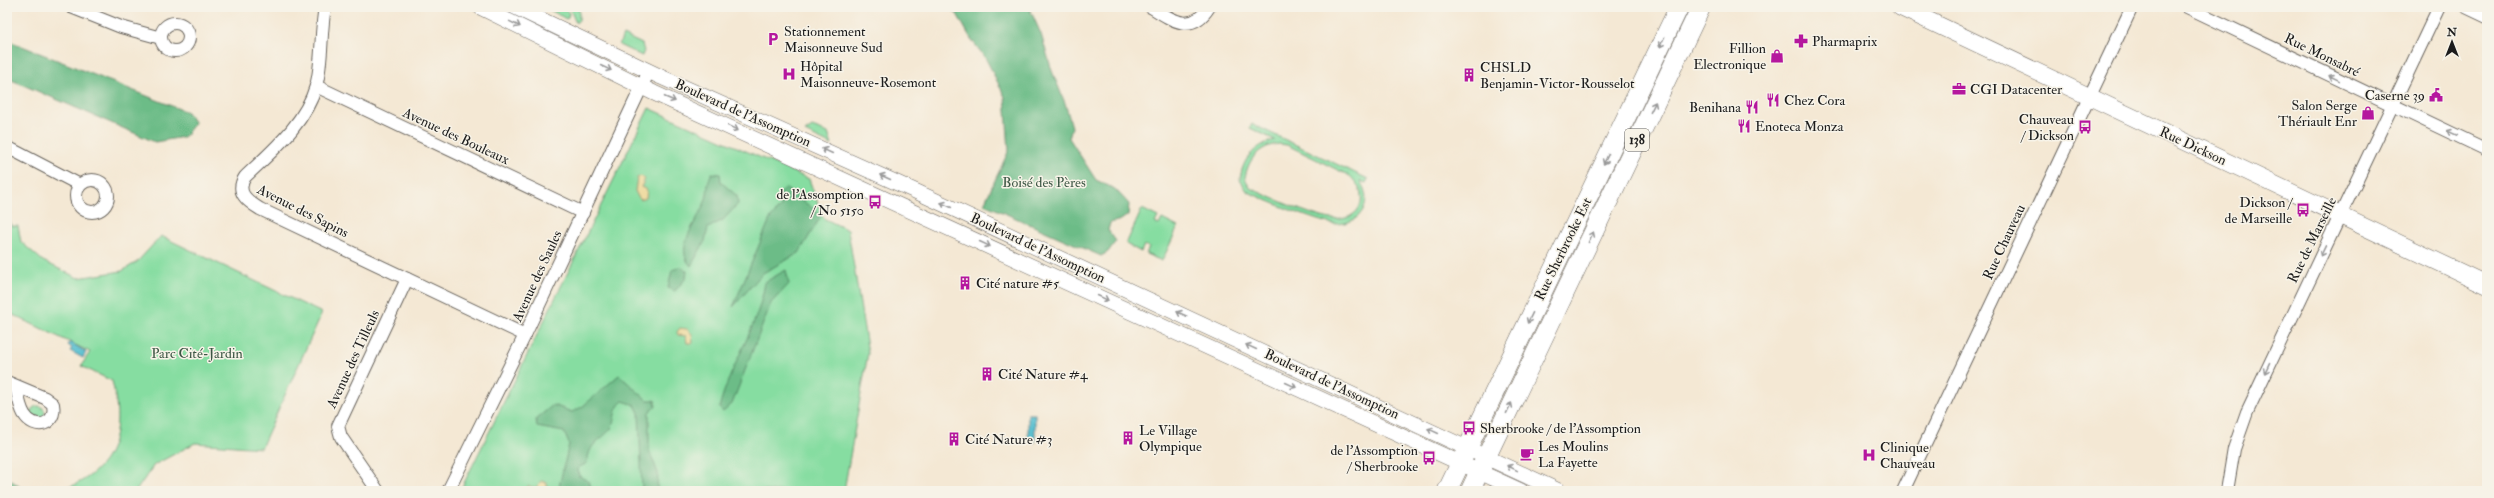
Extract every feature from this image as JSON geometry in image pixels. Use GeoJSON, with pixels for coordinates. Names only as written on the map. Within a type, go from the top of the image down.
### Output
{"type":"FeatureCollection","features":[{"type":"Feature","properties":{"kind":"main road","name":"Rue Sherbrooke Est"},"geometry":{"type":"LineString","coordinates":[[1447,491],[1679,7]]}},
{"type":"Feature","properties":{"kind":"main road","name":"Rue Sherbrooke Est"},"geometry":{"type":"LineString","coordinates":[[1470,491],[1701,7]]}},
{"type":"Feature","properties":{"kind":"main road","name":"Rue Dickson"},"geometry":{"type":"LineString","coordinates":[[1900,7],[2487,285]]}},
{"type":"Feature","properties":{"kind":"street"},"geometry":{"type":"LineString","coordinates":[[70,7],[121,27],[161,38]]}},
{"type":"Feature","properties":{"kind":"street","name":"Avenue des Sapins"},"geometry":{"type":"LineString","coordinates":[[325,7],[316,86],[293,130],[245,177],[241,184],[241,193],[247,202],[260,209],[525,335]]}},
{"type":"Feature","properties":{"kind":"street","name":"Boulevard de l'Assomption"},"geometry":{"type":"LineString","coordinates":[[480,7],[642,86],[1464,455]]}},
{"type":"Feature","properties":{"kind":"street","name":"Boulevard de l'Assomption"},"geometry":{"type":"LineString","coordinates":[[515,7],[649,71],[907,187],[1482,464],[1550,489]]}},
{"type":"Feature","properties":{"kind":"street"},"geometry":{"type":"LineString","coordinates":[[1151,7],[1171,18],[1189,23],[1197,21],[1209,7]]}},
{"type":"Feature","properties":{"kind":"street","name":"Rue Chauveau"},"geometry":{"type":"LineString","coordinates":[[1903,491],[2132,7]]}},
{"type":"Feature","properties":{"kind":"street","name":"Rue Monsabré"},"geometry":{"type":"LineString","coordinates":[[2187,7],[2487,150]]}},
{"type":"Feature","properties":{"kind":"street","name":"Rue de Marseille"},"geometry":{"type":"LineString","coordinates":[[2227,491],[2234,449],[2244,418],[2439,7]]}},
{"type":"Feature","properties":{"kind":"street"},"geometry":{"type":"LineString","coordinates":[[2466,7],[2487,17]]}},
{"type":"Feature","properties":{"kind":"street","name":"Avenue des Saules"},"geometry":{"type":"LineString","coordinates":[[448,491],[525,335],[649,71]]}},
{"type":"Feature","properties":{"kind":"street","name":"Avenue des Bouleaux"},"geometry":{"type":"LineString","coordinates":[[316,86],[583,213]]}},
{"type":"Feature","properties":{"kind":"street"},"geometry":{"type":"LineString","coordinates":[[7,147],[80,185]]}},
{"type":"Feature","properties":{"kind":"street","name":"Avenue des Tilleuls"},"geometry":{"type":"LineString","coordinates":[[378,491],[341,437],[338,426],[407,278]]}},
{"type":"Feature","properties":{"kind":"street","name":"Boulevard de l'Assomption"},"geometry":{"type":"LineString","coordinates":[[1482,464],[1521,491]]}},
{"type":"Feature","properties":{"kind":"green space"},"geometry":{"type":"Polygon","coordinates":[[[545,7],[564,7],[569,13],[568,18],[566,19],[545,7]]]}},
{"type":"Feature","properties":{"kind":"green space"},"geometry":{"type":"Polygon","coordinates":[[[569,7],[579,7],[579,20],[576,23],[569,7]]]}},
{"type":"Feature","properties":{"kind":"green space","name":"Boisé des Pères"},"geometry":{"type":"Polygon","coordinates":[[[948,7],[1029,7],[1041,34],[1052,71],[1065,103],[1072,127],[1069,138],[1096,180],[1115,189],[1129,204],[1128,215],[1121,220],[1110,223],[1108,230],[1116,241],[1108,252],[1101,256],[984,204],[1009,150],[1005,97],[986,59],[971,39],[957,14],[948,7]]]}},
{"type":"Feature","properties":{"kind":"green space"},"geometry":{"type":"Polygon","coordinates":[[[623,35],[642,44],[644,51],[642,56],[619,45],[623,35]]]}},
{"type":"Feature","properties":{"kind":"green space"},"geometry":{"type":"Polygon","coordinates":[[[7,40],[187,112],[195,123],[184,137],[155,142],[7,78],[7,40]]]}},
{"type":"Feature","properties":{"kind":"green space"},"geometry":{"type":"Polygon","coordinates":[[[649,108],[809,179],[823,218],[848,230],[868,353],[844,491],[460,491],[649,108]]]}},
{"type":"Feature","properties":{"kind":"green space"},"geometry":{"type":"Polygon","coordinates":[[[1252,124],[1368,179],[1366,183],[1360,181],[1365,191],[1366,199],[1365,206],[1361,214],[1347,222],[1334,224],[1327,223],[1290,210],[1247,191],[1240,180],[1241,172],[1247,159],[1261,145],[1275,140],[1250,128],[1252,124]],[[1273,145],[1256,154],[1249,165],[1245,178],[1250,188],[1290,206],[1331,219],[1349,217],[1357,211],[1361,203],[1361,195],[1357,185],[1350,176],[1287,145],[1273,145]]]}},
{"type":"Feature","properties":{"kind":"green space"},"geometry":{"type":"Polygon","coordinates":[[[812,127],[828,133],[832,145],[805,132],[812,127]]]}},
{"type":"Feature","properties":{"kind":"green space"},"geometry":{"type":"Polygon","coordinates":[[[712,173],[720,174],[721,182],[737,196],[738,204],[723,220],[708,228],[705,241],[691,266],[686,259],[686,243],[705,202],[709,180],[712,173]]]}},
{"type":"Feature","properties":{"kind":"green space"},"geometry":{"type":"Polygon","coordinates":[[[785,188],[815,210],[820,218],[799,253],[763,273],[733,307],[770,219],[781,206],[781,193],[785,188]]]}},
{"type":"Feature","properties":{"kind":"green space"},"geometry":{"type":"Polygon","coordinates":[[[1142,209],[1158,217],[1155,223],[1159,225],[1162,219],[1178,227],[1162,261],[1146,254],[1149,247],[1144,245],[1141,252],[1126,244],[1142,209]]]}},
{"type":"Feature","properties":{"kind":"green space","name":"Parc Cité-Jardin"},"geometry":{"type":"Polygon","coordinates":[[[7,211],[11,226],[18,226],[21,242],[43,261],[78,278],[122,271],[137,262],[161,236],[322,313],[261,448],[195,443],[154,465],[136,491],[58,491],[77,484],[92,474],[103,462],[111,449],[115,434],[117,418],[116,400],[112,381],[81,366],[90,352],[7,312],[7,211]]]}},
{"type":"Feature","properties":{"kind":"green space"},"geometry":{"type":"Polygon","coordinates":[[[681,267],[687,271],[686,278],[675,291],[668,288],[672,270],[681,267]]]}},
{"type":"Feature","properties":{"kind":"green space"},"geometry":{"type":"Polygon","coordinates":[[[786,270],[789,284],[771,303],[732,404],[723,412],[719,408],[724,392],[757,314],[765,282],[786,270]]]}},
{"type":"Feature","properties":{"kind":"green space"},"geometry":{"type":"Polygon","coordinates":[[[619,375],[647,400],[655,400],[656,406],[649,412],[649,450],[658,473],[657,491],[642,491],[639,413],[635,405],[623,401],[617,408],[613,425],[609,431],[594,444],[588,456],[587,463],[578,468],[579,476],[588,481],[593,491],[558,491],[569,444],[564,432],[537,427],[536,419],[553,405],[572,412],[582,407],[619,375]]]}},
{"type":"Feature","properties":{"kind":"green space"},"geometry":{"type":"Polygon","coordinates":[[[38,406],[43,408],[45,413],[43,418],[38,420],[33,418],[31,413],[33,408],[38,406]]]}},
{"type":"Feature","properties":{"kind":"green space"},"geometry":{"type":"Polygon","coordinates":[[[7,477],[25,491],[7,491],[7,477]]]}},
{"type":"Feature","properties":{"kind":"sand"},"geometry":{"type":"Polygon","coordinates":[[[641,176],[645,179],[641,187],[647,190],[646,198],[641,200],[635,191],[637,178],[641,176]]]}},
{"type":"Feature","properties":{"kind":"sand"},"geometry":{"type":"Polygon","coordinates":[[[680,328],[687,329],[692,334],[693,343],[687,343],[686,336],[678,335],[677,332],[680,328]]]}},
{"type":"Feature","properties":{"kind":"sand"},"geometry":{"type":"Polygon","coordinates":[[[541,481],[547,483],[547,491],[526,491],[528,486],[536,488],[541,481]]]}},
{"type":"Feature","properties":{"kind":"water"},"geometry":{"type":"Polygon","coordinates":[[[70,342],[86,352],[83,358],[70,351],[72,348],[68,345],[70,342]]]}},
{"type":"Feature","properties":{"kind":"water"},"geometry":{"type":"Polygon","coordinates":[[[1028,414],[1035,414],[1035,442],[1028,442],[1028,414]]]}},
{"type":"Feature","properties":{"kind":"place","name":"Stationnement Maisonneuve Sud"},"geometry":{"type":"Point","coordinates":[773,39]}},
{"type":"Feature","properties":{"kind":"place","name":"Pharmaprix"},"geometry":{"type":"Point","coordinates":[1801,41]}},
{"type":"Feature","properties":{"kind":"place","name":"Fillion Electronique"},"geometry":{"type":"Point","coordinates":[1777,56]}},
{"type":"Feature","properties":{"kind":"place","name":"Hôpital Maisonneuve-Rosemont"},"geometry":{"type":"Point","coordinates":[789,74]}},
{"type":"Feature","properties":{"kind":"place","name":"CHSLD Benjamin-Victor-Rousselot"},"geometry":{"type":"Point","coordinates":[1469,75]}},
{"type":"Feature","properties":{"kind":"place","name":"CGI Datacenter"},"geometry":{"type":"Point","coordinates":[1959,89]}},
{"type":"Feature","properties":{"kind":"place","name":"Caserne 39"},"geometry":{"type":"Point","coordinates":[2436,95]}},
{"type":"Feature","properties":{"kind":"place","name":"Chez Cora"},"geometry":{"type":"Point","coordinates":[1773,100]}},
{"type":"Feature","properties":{"kind":"place","name":"Benihana"},"geometry":{"type":"Point","coordinates":[1752,107]}},
{"type":"Feature","properties":{"kind":"place","name":"Salon Serge Thériault Enr"},"geometry":{"type":"Point","coordinates":[2368,113]}},
{"type":"Feature","properties":{"kind":"place","name":"Enoteca Monza"},"geometry":{"type":"Point","coordinates":[1744,126]}},
{"type":"Feature","properties":{"kind":"place","name":"Chauveau / Dickson"},"geometry":{"type":"Point","coordinates":[2085,127]}},
{"type":"Feature","properties":{"kind":"place","name":"de l'Assomption / No 5150"},"geometry":{"type":"Point","coordinates":[875,202]}},
{"type":"Feature","properties":{"kind":"place","name":"Dickson / de Marseille"},"geometry":{"type":"Point","coordinates":[2303,210]}},
{"type":"Feature","properties":{"kind":"place","name":"Cité nature #5"},"geometry":{"type":"Point","coordinates":[965,283]}},
{"type":"Feature","properties":{"kind":"place","name":"Cité Nature #4"},"geometry":{"type":"Point","coordinates":[987,374]}},
{"type":"Feature","properties":{"kind":"place","name":"Sherbrooke / de l'Assomption"},"geometry":{"type":"Point","coordinates":[1469,428]}},
{"type":"Feature","properties":{"kind":"place","name":"Le Village Olympique"},"geometry":{"type":"Point","coordinates":[1128,438]}},
{"type":"Feature","properties":{"kind":"place","name":"Cité Nature #3"},"geometry":{"type":"Point","coordinates":[954,439]}},
{"type":"Feature","properties":{"kind":"place","name":"Les Moulins La Fayette"},"geometry":{"type":"Point","coordinates":[1527,454]}},
{"type":"Feature","properties":{"kind":"place","name":"Clinique Chauveau"},"geometry":{"type":"Point","coordinates":[1869,455]}},
{"type":"Feature","properties":{"kind":"place","name":"de l'Assomption / Sherbrooke"},"geometry":{"type":"Point","coordinates":[1429,458]}}]}
